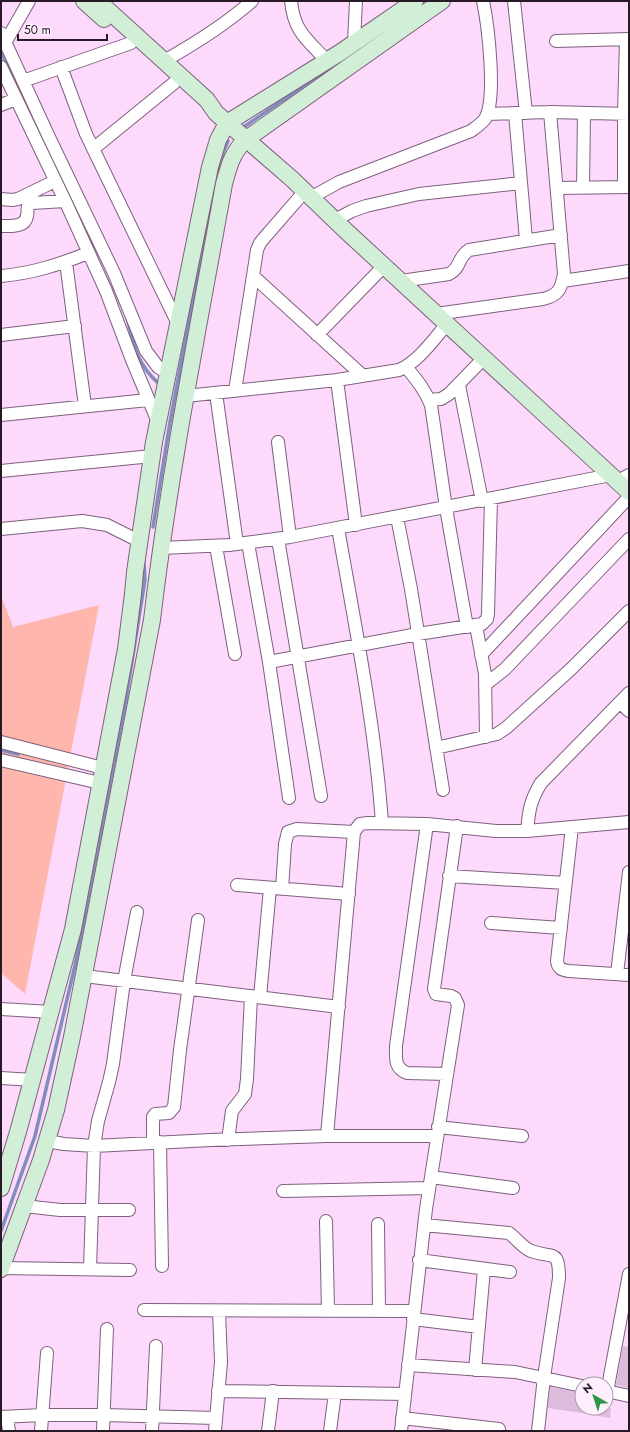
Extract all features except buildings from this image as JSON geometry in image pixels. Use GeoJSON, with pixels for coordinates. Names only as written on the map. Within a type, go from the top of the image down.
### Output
{"type":"FeatureCollection","features":[{"type":"Feature","properties":{"kind":"street"},"geometry":{"type":"LineString","coordinates":[[29,1],[3,38],[114,273],[146,351],[158,367],[168,373]]}},
{"type":"Feature","properties":{"kind":"street"},"geometry":{"type":"LineString","coordinates":[[84,1],[202,107],[221,118]]}},
{"type":"Feature","properties":{"kind":"street"},"geometry":{"type":"LineString","coordinates":[[98,1],[207,100],[221,118],[245,140],[263,153],[484,358],[622,481]]}},
{"type":"Feature","properties":{"kind":"street"},"geometry":{"type":"LineString","coordinates":[[164,61],[208,36],[233,18],[252,1]]}},
{"type":"Feature","properties":{"kind":"street"},"geometry":{"type":"LineString","coordinates":[[291,1],[292,12],[298,29],[327,60]]}},
{"type":"Feature","properties":{"kind":"street"},"geometry":{"type":"LineString","coordinates":[[354,43],[356,1]]}},
{"type":"Feature","properties":{"kind":"street"},"geometry":{"type":"LineString","coordinates":[[221,118],[327,60],[416,1]]}},
{"type":"Feature","properties":{"kind":"street"},"geometry":{"type":"LineString","coordinates":[[130,1270],[1,1268],[42,1160],[56,1110],[84,976],[152,620],[161,548],[186,396],[224,184],[230,160],[236,149],[245,140],[442,1]]}},
{"type":"Feature","properties":{"kind":"street"},"geometry":{"type":"LineString","coordinates":[[235,391],[257,250],[260,243],[308,194],[471,131],[484,120],[487,114],[490,95],[490,50],[483,1]]}},
{"type":"Feature","properties":{"kind":"street"},"geometry":{"type":"LineString","coordinates":[[514,1],[521,113],[521,183],[526,240]]}},
{"type":"Feature","properties":{"kind":"street"},"geometry":{"type":"LineString","coordinates":[[556,41],[628,39],[626,187],[557,188]]}},
{"type":"Feature","properties":{"kind":"street"},"geometry":{"type":"LineString","coordinates":[[23,81],[131,43]]}},
{"type":"Feature","properties":{"kind":"street"},"geometry":{"type":"LineString","coordinates":[[1,67],[106,291],[158,422]]}},
{"type":"Feature","properties":{"kind":"street"},"geometry":{"type":"LineString","coordinates":[[61,67],[86,134],[178,324]]}},
{"type":"Feature","properties":{"kind":"street"},"geometry":{"type":"LineString","coordinates":[[93,149],[174,82]]}},
{"type":"Feature","properties":{"kind":"street"},"geometry":{"type":"LineString","coordinates":[[1,105],[16,99]]}},
{"type":"Feature","properties":{"kind":"street"},"geometry":{"type":"LineString","coordinates":[[186,396],[337,380],[400,370],[413,362],[442,319],[552,297],[561,288],[564,274],[550,112]]}},
{"type":"Feature","properties":{"kind":"street"},"geometry":{"type":"LineString","coordinates":[[487,114],[550,112],[626,114]]}},
{"type":"Feature","properties":{"kind":"street"},"geometry":{"type":"LineString","coordinates":[[583,187],[584,113]]}},
{"type":"Feature","properties":{"kind":"street"},"geometry":{"type":"LineString","coordinates":[[1,1188],[13,1152],[73,929],[126,649],[139,541],[158,422],[210,167],[218,140],[221,118]]}},
{"type":"Feature","properties":{"kind":"street"},"geometry":{"type":"LineString","coordinates":[[1,200],[18,199],[55,180]]}},
{"type":"Feature","properties":{"kind":"street"},"geometry":{"type":"LineString","coordinates":[[335,220],[352,211],[366,206],[418,194],[521,183]]}},
{"type":"Feature","properties":{"kind":"street"},"geometry":{"type":"LineString","coordinates":[[1,226],[17,226],[22,224],[28,216],[28,206],[32,203],[65,201]]}},
{"type":"Feature","properties":{"kind":"street"},"geometry":{"type":"LineString","coordinates":[[401,281],[449,274],[455,271],[460,258],[469,250],[561,235]]}},
{"type":"Feature","properties":{"kind":"street"},"geometry":{"type":"LineString","coordinates":[[1,276],[36,271],[66,262],[88,253]]}},
{"type":"Feature","properties":{"kind":"street"},"geometry":{"type":"LineString","coordinates":[[66,262],[85,406]]}},
{"type":"Feature","properties":{"kind":"street"},"geometry":{"type":"LineString","coordinates":[[317,334],[384,266]]}},
{"type":"Feature","properties":{"kind":"street"},"geometry":{"type":"LineString","coordinates":[[563,281],[629,271]]}},
{"type":"Feature","properties":{"kind":"street"},"geometry":{"type":"LineString","coordinates":[[253,276],[363,376]]}},
{"type":"Feature","properties":{"kind":"street"},"geometry":{"type":"LineString","coordinates":[[1,334],[74,326]]}},
{"type":"Feature","properties":{"kind":"street"},"geometry":{"type":"LineString","coordinates":[[429,400],[440,399],[449,394],[484,358]]}},
{"type":"Feature","properties":{"kind":"street"},"geometry":{"type":"LineString","coordinates":[[406,367],[423,386],[429,400],[434,424],[446,508],[472,626],[481,655],[486,684],[486,737]]}},
{"type":"Feature","properties":{"kind":"street"},"geometry":{"type":"LineString","coordinates":[[337,380],[356,525]]}},
{"type":"Feature","properties":{"kind":"street"},"geometry":{"type":"LineString","coordinates":[[269,662],[418,634],[472,626],[484,622],[488,614],[487,500],[459,385]]}},
{"type":"Feature","properties":{"kind":"street"},"geometry":{"type":"LineString","coordinates":[[216,392],[243,543],[269,662],[289,798]]}},
{"type":"Feature","properties":{"kind":"street"},"geometry":{"type":"LineString","coordinates":[[1,415],[148,400]]}},
{"type":"Feature","properties":{"kind":"street"},"geometry":{"type":"LineString","coordinates":[[278,442],[284,538],[298,656],[321,796]]}},
{"type":"Feature","properties":{"kind":"street"},"geometry":{"type":"LineString","coordinates":[[1,471],[152,456]]}},
{"type":"Feature","properties":{"kind":"street"},"geometry":{"type":"LineString","coordinates":[[161,548],[216,546],[284,538],[487,500],[622,481]]}},
{"type":"Feature","properties":{"kind":"street"},"geometry":{"type":"LineString","coordinates":[[481,655],[629,497]]}},
{"type":"Feature","properties":{"kind":"street"},"geometry":{"type":"LineString","coordinates":[[397,517],[418,634],[443,790]]}},
{"type":"Feature","properties":{"kind":"street"},"geometry":{"type":"LineString","coordinates":[[1,528],[67,522],[87,522],[107,525],[139,541]]}},
{"type":"Feature","properties":{"kind":"street"},"geometry":{"type":"LineString","coordinates":[[338,528],[371,725],[379,785],[382,823]]}},
{"type":"Feature","properties":{"kind":"street"},"geometry":{"type":"LineString","coordinates":[[486,684],[505,669],[629,539]]}},
{"type":"Feature","properties":{"kind":"street"},"geometry":{"type":"LineString","coordinates":[[216,546],[235,654]]}},
{"type":"Feature","properties":{"kind":"street"},"geometry":{"type":"LineString","coordinates":[[436,748],[497,734],[516,719],[571,669],[629,611]]}},
{"type":"Feature","properties":{"kind":"street"},"geometry":{"type":"LineString","coordinates":[[527,831],[529,808],[532,797],[541,783],[629,692]]}},
{"type":"Feature","properties":{"kind":"street"},"geometry":{"type":"LineString","coordinates":[[620,702],[629,711]]}},
{"type":"Feature","properties":{"kind":"street"},"geometry":{"type":"LineString","coordinates":[[1,742],[101,775]]}},
{"type":"Feature","properties":{"kind":"street"},"geometry":{"type":"LineString","coordinates":[[1,760],[101,775]]}},
{"type":"Feature","properties":{"kind":"street"},"geometry":{"type":"LineString","coordinates":[[327,1136],[354,832],[360,824],[427,824],[496,831],[527,831],[629,822]]}},
{"type":"Feature","properties":{"kind":"street"},"geometry":{"type":"LineString","coordinates":[[427,824],[396,1046],[396,1060],[401,1071],[407,1073],[447,1074]]}},
{"type":"Feature","properties":{"kind":"street"},"geometry":{"type":"LineString","coordinates":[[401,1431],[419,1260],[458,1005],[455,998],[436,994],[434,989],[456,826]]}},
{"type":"Feature","properties":{"kind":"street"},"geometry":{"type":"LineString","coordinates":[[572,828],[557,960],[558,965],[562,970],[623,974],[629,872]]}},
{"type":"Feature","properties":{"kind":"street"},"geometry":{"type":"LineString","coordinates":[[228,1140],[232,1111],[245,1094],[256,996],[288,832],[297,829],[354,832]]}},
{"type":"Feature","properties":{"kind":"street"},"geometry":{"type":"LineString","coordinates":[[450,876],[566,883]]}},
{"type":"Feature","properties":{"kind":"street"},"geometry":{"type":"LineString","coordinates":[[237,886],[349,894]]}},
{"type":"Feature","properties":{"kind":"street"},"geometry":{"type":"LineString","coordinates":[[90,1269],[94,1146],[98,1121],[113,1064],[124,981],[137,912]]}},
{"type":"Feature","properties":{"kind":"street"},"geometry":{"type":"LineString","coordinates":[[162,1266],[157,1143],[153,1117],[155,1114],[169,1112],[174,1107],[180,1050],[198,920]]}},
{"type":"Feature","properties":{"kind":"street"},"geometry":{"type":"LineString","coordinates":[[491,923],[561,928]]}},
{"type":"Feature","properties":{"kind":"street"},"geometry":{"type":"LineString","coordinates":[[84,976],[339,1007]]}},
{"type":"Feature","properties":{"kind":"street"},"geometry":{"type":"LineString","coordinates":[[1,1009],[51,1012]]}},
{"type":"Feature","properties":{"kind":"street"},"geometry":{"type":"LineString","coordinates":[[1,1078],[32,1080]]}},
{"type":"Feature","properties":{"kind":"street"},"geometry":{"type":"LineString","coordinates":[[47,1141],[94,1146],[438,1132],[522,1136]]}},
{"type":"Feature","properties":{"kind":"street"},"geometry":{"type":"LineString","coordinates":[[283,1191],[430,1183],[512,1188]]}},
{"type":"Feature","properties":{"kind":"street"},"geometry":{"type":"LineString","coordinates":[[24,1206],[60,1210],[129,1210]]}},
{"type":"Feature","properties":{"kind":"street"},"geometry":{"type":"LineString","coordinates":[[326,1221],[328,1310]]}},
{"type":"Feature","properties":{"kind":"street"},"geometry":{"type":"LineString","coordinates":[[378,1224],[379,1310]]}},
{"type":"Feature","properties":{"kind":"street"},"geometry":{"type":"LineString","coordinates":[[424,1225],[509,1233],[524,1247],[531,1251],[552,1255],[557,1259],[559,1264],[559,1278],[544,1377],[538,1431]]}},
{"type":"Feature","properties":{"kind":"street"},"geometry":{"type":"LineString","coordinates":[[419,1260],[510,1272]]}},
{"type":"Feature","properties":{"kind":"street"},"geometry":{"type":"LineString","coordinates":[[475,1370],[484,1269]]}},
{"type":"Feature","properties":{"kind":"street"},"geometry":{"type":"LineString","coordinates":[[609,1376],[629,1274]]}},
{"type":"Feature","properties":{"kind":"street"},"geometry":{"type":"LineString","coordinates":[[144,1310],[379,1310],[479,1327]]}},
{"type":"Feature","properties":{"kind":"street"},"geometry":{"type":"LineString","coordinates":[[215,1431],[221,1345],[219,1311]]}},
{"type":"Feature","properties":{"kind":"street"},"geometry":{"type":"LineString","coordinates":[[103,1431],[108,1329]]}},
{"type":"Feature","properties":{"kind":"street"},"geometry":{"type":"LineString","coordinates":[[152,1431],[156,1346]]}},
{"type":"Feature","properties":{"kind":"street"},"geometry":{"type":"LineString","coordinates":[[41,1431],[47,1353]]}},
{"type":"Feature","properties":{"kind":"street"},"geometry":{"type":"LineString","coordinates":[[408,1365],[515,1372],[574,1384]]}},
{"type":"Feature","properties":{"kind":"street"},"geometry":{"type":"LineString","coordinates":[[218,1390],[405,1394]]}},
{"type":"Feature","properties":{"kind":"street"},"geometry":{"type":"LineString","coordinates":[[268,1431],[273,1391]]}},
{"type":"Feature","properties":{"kind":"street"},"geometry":{"type":"LineString","coordinates":[[330,1431],[335,1393]]}},
{"type":"Feature","properties":{"kind":"street"},"geometry":{"type":"LineString","coordinates":[[614,1393],[629,1396]]}},
{"type":"Feature","properties":{"kind":"street"},"geometry":{"type":"LineString","coordinates":[[9,1431],[4,1417],[42,1415],[104,1415],[216,1418]]}},
{"type":"Feature","properties":{"kind":"street"},"geometry":{"type":"LineString","coordinates":[[402,1418],[499,1429]]}},
{"type":"Feature","properties":{"kind":"shaded area"},"geometry":{"type":"Polygon","coordinates":[[[1,595],[13,627],[99,605],[25,994],[1,973],[1,595]]]}},
{"type":"Feature","properties":{"kind":"waterway"},"geometry":{"type":"LineString","coordinates":[[1,51],[10,72],[34,118]]}},
{"type":"Feature","properties":{"kind":"waterway"},"geometry":{"type":"LineString","coordinates":[[245,126],[344,59]]}},
{"type":"Feature","properties":{"kind":"waterway"},"geometry":{"type":"LineString","coordinates":[[153,527],[170,422],[219,162],[228,141]]}},
{"type":"Feature","properties":{"kind":"waterway"},"geometry":{"type":"LineString","coordinates":[[128,321],[132,339],[141,362],[158,383]]}},
{"type":"Feature","properties":{"kind":"waterway"},"geometry":{"type":"LineString","coordinates":[[1,1231],[35,1136],[76,961],[126,699],[145,580],[144,562]]}},
{"type":"Feature","properties":{"kind":"waterway"},"geometry":{"type":"LineString","coordinates":[[1,750],[18,754]]}}]}
